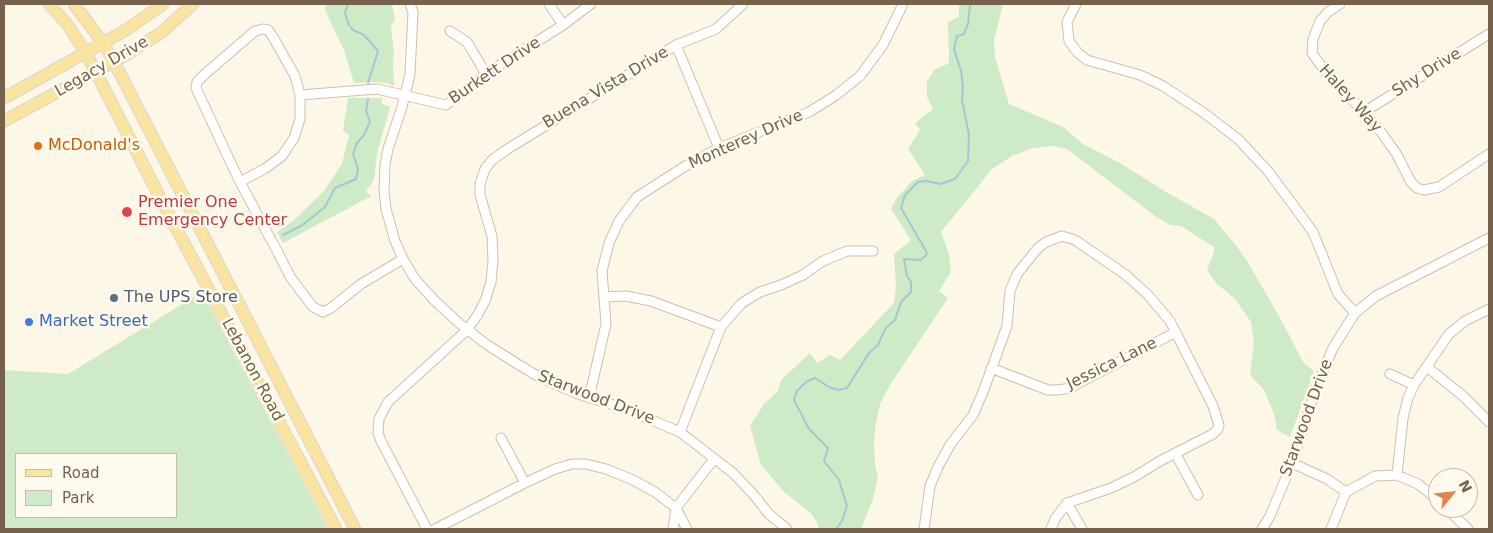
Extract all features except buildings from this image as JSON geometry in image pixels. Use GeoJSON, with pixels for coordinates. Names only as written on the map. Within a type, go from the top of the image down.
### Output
{"type":"FeatureCollection","features":[{"type":"Feature","properties":{"kind":"main road","name":"Lebanon Road"},"geometry":{"type":"LineString","coordinates":[[49,4],[68,24],[86,53],[336,529]]}},
{"type":"Feature","properties":{"kind":"main road","name":"Lebanon Road"},"geometry":{"type":"LineString","coordinates":[[74,4],[103,43],[114,62],[355,529]]}},
{"type":"Feature","properties":{"kind":"main road","name":"Legacy Drive"},"geometry":{"type":"LineString","coordinates":[[4,98],[136,24],[163,4]]}},
{"type":"Feature","properties":{"kind":"main road","name":"Legacy Drive"},"geometry":{"type":"LineString","coordinates":[[4,121],[114,62],[162,32],[193,4]]}},
{"type":"Feature","properties":{"kind":"main road"},"geometry":{"type":"LineString","coordinates":[[186,246],[204,236]]}},
{"type":"Feature","properties":{"kind":"street","name":"Starwood Drive"},"geometry":{"type":"LineString","coordinates":[[410,4],[413,12],[411,61],[406,96],[392,136],[384,173],[385,195],[388,219],[395,241],[403,259],[423,289],[467,330],[530,372],[589,398],[623,408],[680,432],[733,473],[769,514],[786,529]]}},
{"type":"Feature","properties":{"kind":"street"},"geometry":{"type":"LineString","coordinates":[[549,4],[563,25]]}},
{"type":"Feature","properties":{"kind":"street","name":"Burkett Drive"},"geometry":{"type":"LineString","coordinates":[[300,95],[370,89],[446,105],[486,74],[563,25],[591,4]]}},
{"type":"Feature","properties":{"kind":"street","name":"Buena Vista Drive"},"geometry":{"type":"LineString","coordinates":[[467,330],[485,301],[492,269],[493,241],[481,200],[480,184],[485,169],[499,154],[676,45],[716,28],[743,4]]}},
{"type":"Feature","properties":{"kind":"street","name":"Monterey Drive"},"geometry":{"type":"LineString","coordinates":[[589,398],[606,324],[602,271],[609,243],[618,221],[637,197],[687,165],[719,148],[809,112],[835,96],[860,76],[883,45],[903,4]]}},
{"type":"Feature","properties":{"kind":"street"},"geometry":{"type":"LineString","coordinates":[[1076,4],[1068,22],[1069,41],[1078,53],[1087,60],[1140,75],[1163,86],[1204,112],[1238,139],[1268,171],[1313,232],[1338,294],[1356,313]]}},
{"type":"Feature","properties":{"kind":"street","name":"Haley Way"},"geometry":{"type":"LineString","coordinates":[[1340,4],[1328,12],[1320,21],[1313,39],[1312,54],[1327,74],[1364,112],[1396,153],[1417,188],[1424,190],[1439,187],[1489,154]]}},
{"type":"Feature","properties":{"kind":"street"},"geometry":{"type":"LineString","coordinates":[[240,182],[270,166],[288,148],[299,124],[300,95],[295,76],[268,30],[261,29],[255,31],[205,74],[196,85],[201,100],[240,182],[291,278],[313,307],[323,312],[332,308],[361,284],[403,259]]}},
{"type":"Feature","properties":{"kind":"street"},"geometry":{"type":"LineString","coordinates":[[450,31],[467,42],[486,74]]}},
{"type":"Feature","properties":{"kind":"street","name":"Shy Drive"},"geometry":{"type":"LineString","coordinates":[[1364,112],[1489,34]]}},
{"type":"Feature","properties":{"kind":"street"},"geometry":{"type":"LineString","coordinates":[[676,45],[719,148]]}},
{"type":"Feature","properties":{"kind":"street"},"geometry":{"type":"LineString","coordinates":[[924,529],[930,486],[950,445],[973,415],[983,392],[1007,326],[1010,290],[1017,274],[1038,248],[1046,242],[1062,236],[1075,240],[1126,275],[1148,295],[1170,321],[1213,406],[1219,425],[1213,434],[1134,477],[1111,488],[1067,503],[1055,519],[1051,529]]}},
{"type":"Feature","properties":{"kind":"street","name":"Starwood Drive"},"geometry":{"type":"LineString","coordinates":[[1262,529],[1292,463],[1316,388],[1333,348],[1356,313],[1376,296],[1489,238]]}},
{"type":"Feature","properties":{"kind":"street"},"geometry":{"type":"LineString","coordinates":[[680,432],[721,327],[742,303],[760,292],[803,275],[823,261],[847,251],[873,251]]}},
{"type":"Feature","properties":{"kind":"street"},"geometry":{"type":"LineString","coordinates":[[604,297],[626,296],[651,301],[721,327]]}},
{"type":"Feature","properties":{"kind":"street"},"geometry":{"type":"LineString","coordinates":[[1397,475],[1403,418],[1408,398],[1414,385],[1449,334],[1465,321],[1489,309]]}},
{"type":"Feature","properties":{"kind":"street"},"geometry":{"type":"LineString","coordinates":[[427,529],[379,437],[379,419],[388,402],[467,330]]}},
{"type":"Feature","properties":{"kind":"street","name":"Jessica Lane"},"geometry":{"type":"LineString","coordinates":[[992,368],[1048,390],[1070,388],[1176,332]]}},
{"type":"Feature","properties":{"kind":"street"},"geometry":{"type":"LineString","coordinates":[[1427,368],[1463,396],[1489,422]]}},
{"type":"Feature","properties":{"kind":"street"},"geometry":{"type":"LineString","coordinates":[[1390,374],[1414,385]]}},
{"type":"Feature","properties":{"kind":"street"},"geometry":{"type":"LineString","coordinates":[[501,438],[525,483]]}},
{"type":"Feature","properties":{"kind":"street"},"geometry":{"type":"LineString","coordinates":[[1175,453],[1198,494]]}},
{"type":"Feature","properties":{"kind":"street"},"geometry":{"type":"LineString","coordinates":[[673,529],[676,508],[714,459]]}},
{"type":"Feature","properties":{"kind":"street"},"geometry":{"type":"LineString","coordinates":[[1292,463],[1327,478],[1346,492]]}},
{"type":"Feature","properties":{"kind":"street"},"geometry":{"type":"LineString","coordinates":[[435,529],[525,483],[572,464],[586,464],[606,469],[633,480],[655,492],[676,508],[687,529]]}},
{"type":"Feature","properties":{"kind":"street"},"geometry":{"type":"LineString","coordinates":[[1331,529],[1346,492],[1375,476],[1397,475],[1418,484],[1428,492]]}},
{"type":"Feature","properties":{"kind":"street"},"geometry":{"type":"LineString","coordinates":[[1067,503],[1082,529]]}},
{"type":"Feature","properties":{"kind":"street"},"geometry":{"type":"LineString","coordinates":[[1456,518],[1468,529]]}},
{"type":"Feature","properties":{"kind":"green space"},"geometry":{"type":"Polygon","coordinates":[[[327,4],[392,4],[395,19],[391,27],[394,52],[394,86],[376,82],[354,83],[344,50],[325,10],[327,4]]]}},
{"type":"Feature","properties":{"kind":"green space"},"geometry":{"type":"Polygon","coordinates":[[[959,4],[1003,4],[994,40],[995,57],[1009,104],[1063,127],[1083,144],[1120,163],[1214,219],[1235,244],[1249,264],[1303,362],[1314,371],[1290,437],[1277,430],[1274,414],[1264,390],[1250,375],[1254,343],[1251,322],[1235,299],[1215,282],[1207,270],[1214,247],[1181,226],[1170,225],[1155,216],[1067,149],[1053,146],[1033,148],[1012,156],[992,169],[941,232],[949,254],[951,272],[939,291],[948,298],[890,385],[880,404],[874,444],[875,466],[878,477],[873,499],[861,529],[819,529],[811,513],[784,492],[761,465],[750,426],[764,404],[778,391],[781,380],[810,353],[817,363],[830,355],[840,360],[894,303],[896,288],[894,254],[911,240],[891,209],[896,199],[912,181],[925,175],[908,149],[920,130],[915,123],[933,109],[927,97],[927,82],[934,70],[949,63],[948,22],[959,17],[959,4]]]}},
{"type":"Feature","properties":{"kind":"green space"},"geometry":{"type":"Polygon","coordinates":[[[348,98],[382,98],[382,104],[390,107],[377,153],[374,180],[366,191],[371,196],[283,243],[277,232],[293,221],[324,191],[342,164],[349,135],[343,131],[348,98]]]}},
{"type":"Feature","properties":{"kind":"green space"},"geometry":{"type":"Polygon","coordinates":[[[202,292],[328,529],[4,529],[4,370],[68,374],[202,292]]]}},
{"type":"Feature","properties":{"kind":"waterway"},"geometry":{"type":"LineString","coordinates":[[348,4],[345,13],[349,25],[353,30],[364,35],[378,51],[368,83]]}},
{"type":"Feature","properties":{"kind":"waterway"},"geometry":{"type":"LineString","coordinates":[[836,529],[842,521],[847,506],[839,480],[824,461],[828,448],[809,429],[794,400],[797,391],[806,382],[815,378],[829,387],[838,390],[847,388],[869,353],[878,345],[885,329],[895,320],[901,302],[911,292],[911,282],[907,276],[904,259],[921,260],[927,254],[901,208],[905,195],[918,182],[926,181],[941,184],[955,179],[968,161],[969,135],[962,100],[961,71],[954,49],[957,36],[964,34],[968,24],[970,4]]}},
{"type":"Feature","properties":{"kind":"waterway"},"geometry":{"type":"LineString","coordinates":[[283,235],[301,226],[325,207],[335,188],[356,179],[358,169],[353,154],[357,143],[364,135],[370,122],[366,111],[368,99]]}},
{"type":"Feature","properties":{"kind":"place","name":"McDonald's"},"geometry":{"type":"Point","coordinates":[38,146]}},
{"type":"Feature","properties":{"kind":"place","name":"Premier One Emergency Center"},"geometry":{"type":"Point","coordinates":[127,212]}},
{"type":"Feature","properties":{"kind":"place","name":"The UPS Store"},"geometry":{"type":"Point","coordinates":[114,298]}},
{"type":"Feature","properties":{"kind":"place","name":"Market Street"},"geometry":{"type":"Point","coordinates":[29,322]}}]}
